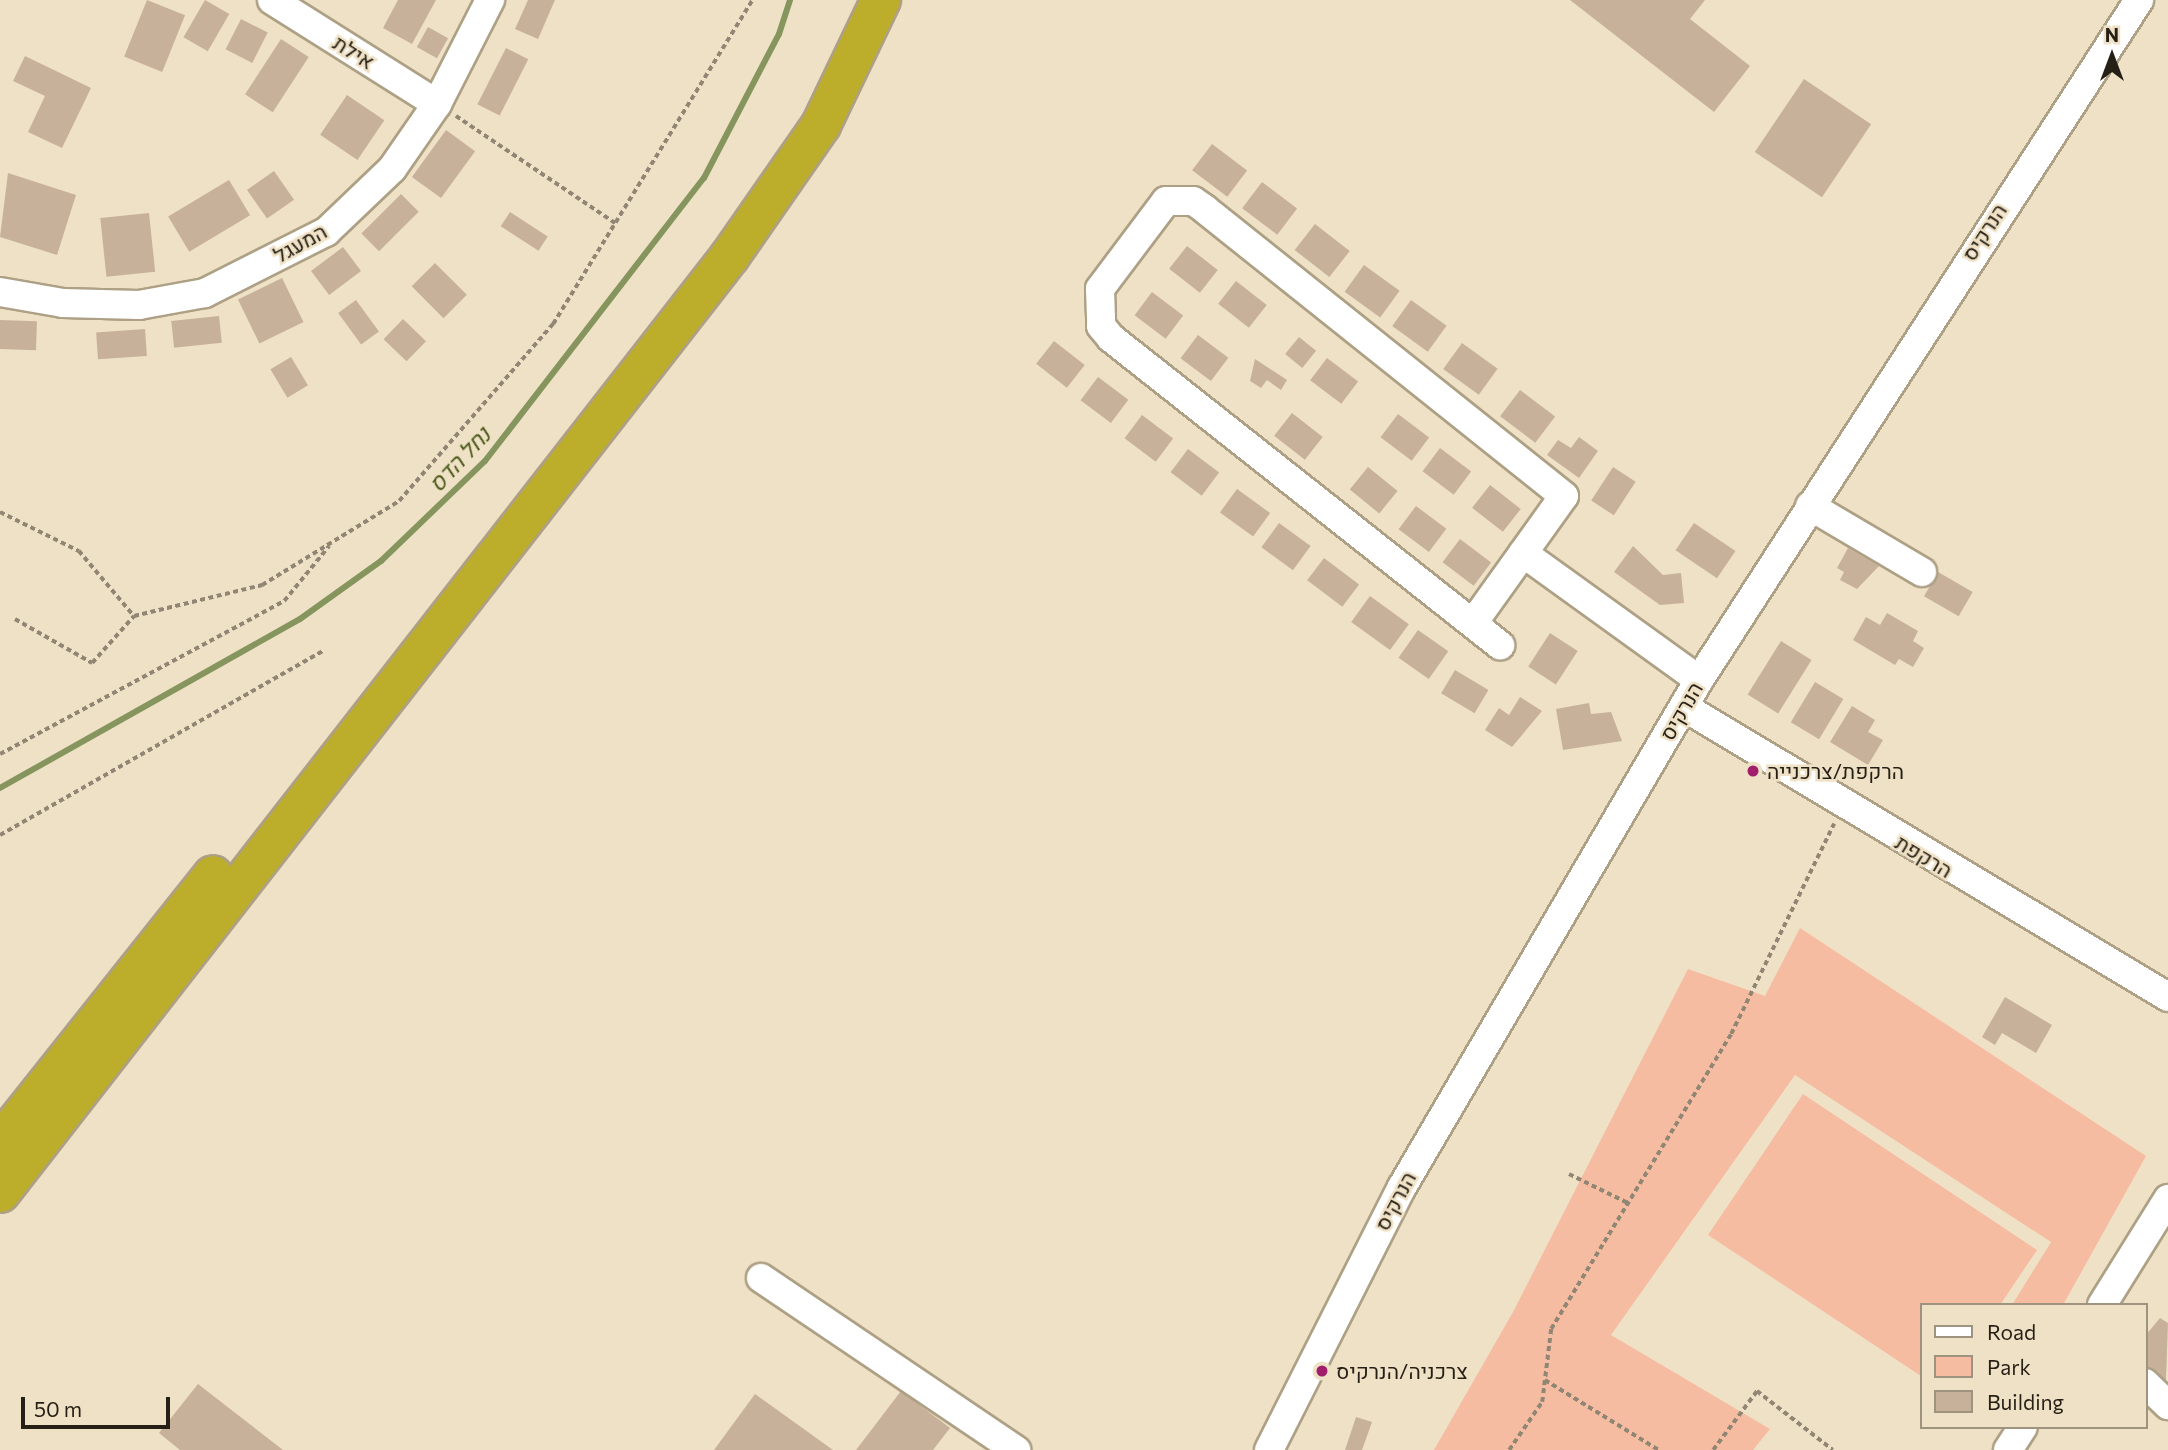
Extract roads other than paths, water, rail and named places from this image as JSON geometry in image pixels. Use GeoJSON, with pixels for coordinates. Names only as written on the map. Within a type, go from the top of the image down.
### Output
{"type":"FeatureCollection","features":[{"type":"Feature","properties":{"kind":"highway"},"geometry":{"type":"LineString","coordinates":[[0,1143],[664,315],[760,180],[852,0]]}},
{"type":"Feature","properties":{"kind":"highway"},"geometry":{"type":"LineString","coordinates":[[0,1193],[730,256],[821,125],[881,0]]}},
{"type":"Feature","properties":{"kind":"street","name":"אילת"},"geometry":{"type":"LineString","coordinates":[[272,0],[437,104]]}},
{"type":"Feature","properties":{"kind":"street","name":"המעגל"},"geometry":{"type":"LineString","coordinates":[[0,292],[63,303],[139,305],[205,293],[326,232],[392,169],[437,104],[490,0]]}},
{"type":"Feature","properties":{"kind":"street","name":"הנרקיס"},"geometry":{"type":"LineString","coordinates":[[1269,1450],[1402,1187],[1699,680],[2139,0]]}},
{"type":"Feature","properties":{"kind":"street"},"geometry":{"type":"LineString","coordinates":[[1474,623],[1564,496],[1205,209],[1193,201],[1166,201],[1100,289],[1101,326],[1500,645]]}},
{"type":"Feature","properties":{"kind":"street"},"geometry":{"type":"LineString","coordinates":[[1810,506],[1922,572]]}},
{"type":"Feature","properties":{"kind":"street"},"geometry":{"type":"LineString","coordinates":[[1523,553],[1699,680]]}},
{"type":"Feature","properties":{"kind":"street","name":"הרקפת"},"geometry":{"type":"LineString","coordinates":[[1684,707],[1843,806],[2168,997]]}},
{"type":"Feature","properties":{"kind":"street"},"geometry":{"type":"LineString","coordinates":[[2103,1303],[2168,1199]]}},
{"type":"Feature","properties":{"kind":"street"},"geometry":{"type":"LineString","coordinates":[[761,1279],[1016,1450]]}},
{"type":"Feature","properties":{"kind":"street"},"geometry":{"type":"LineString","coordinates":[[2147,1384],[2168,1405]]}},
{"type":"Feature","properties":{"kind":"street"},"geometry":{"type":"LineString","coordinates":[[2008,1450],[2021,1429]]}},
{"type":"Feature","properties":{"kind":"waterway","name":"נחל הדס"},"geometry":{"type":"LineString","coordinates":[[0,788],[300,619],[381,561],[485,461],[704,178],[779,34],[790,0]]}},
{"type":"Feature","properties":{"kind":"place","name":"הרקפת/צרכנייה"},"geometry":{"type":"Point","coordinates":[1753,771]}},
{"type":"Feature","properties":{"kind":"place","name":"צרכניה/הנרקיס"},"geometry":{"type":"Point","coordinates":[1322,1371]}}]}
